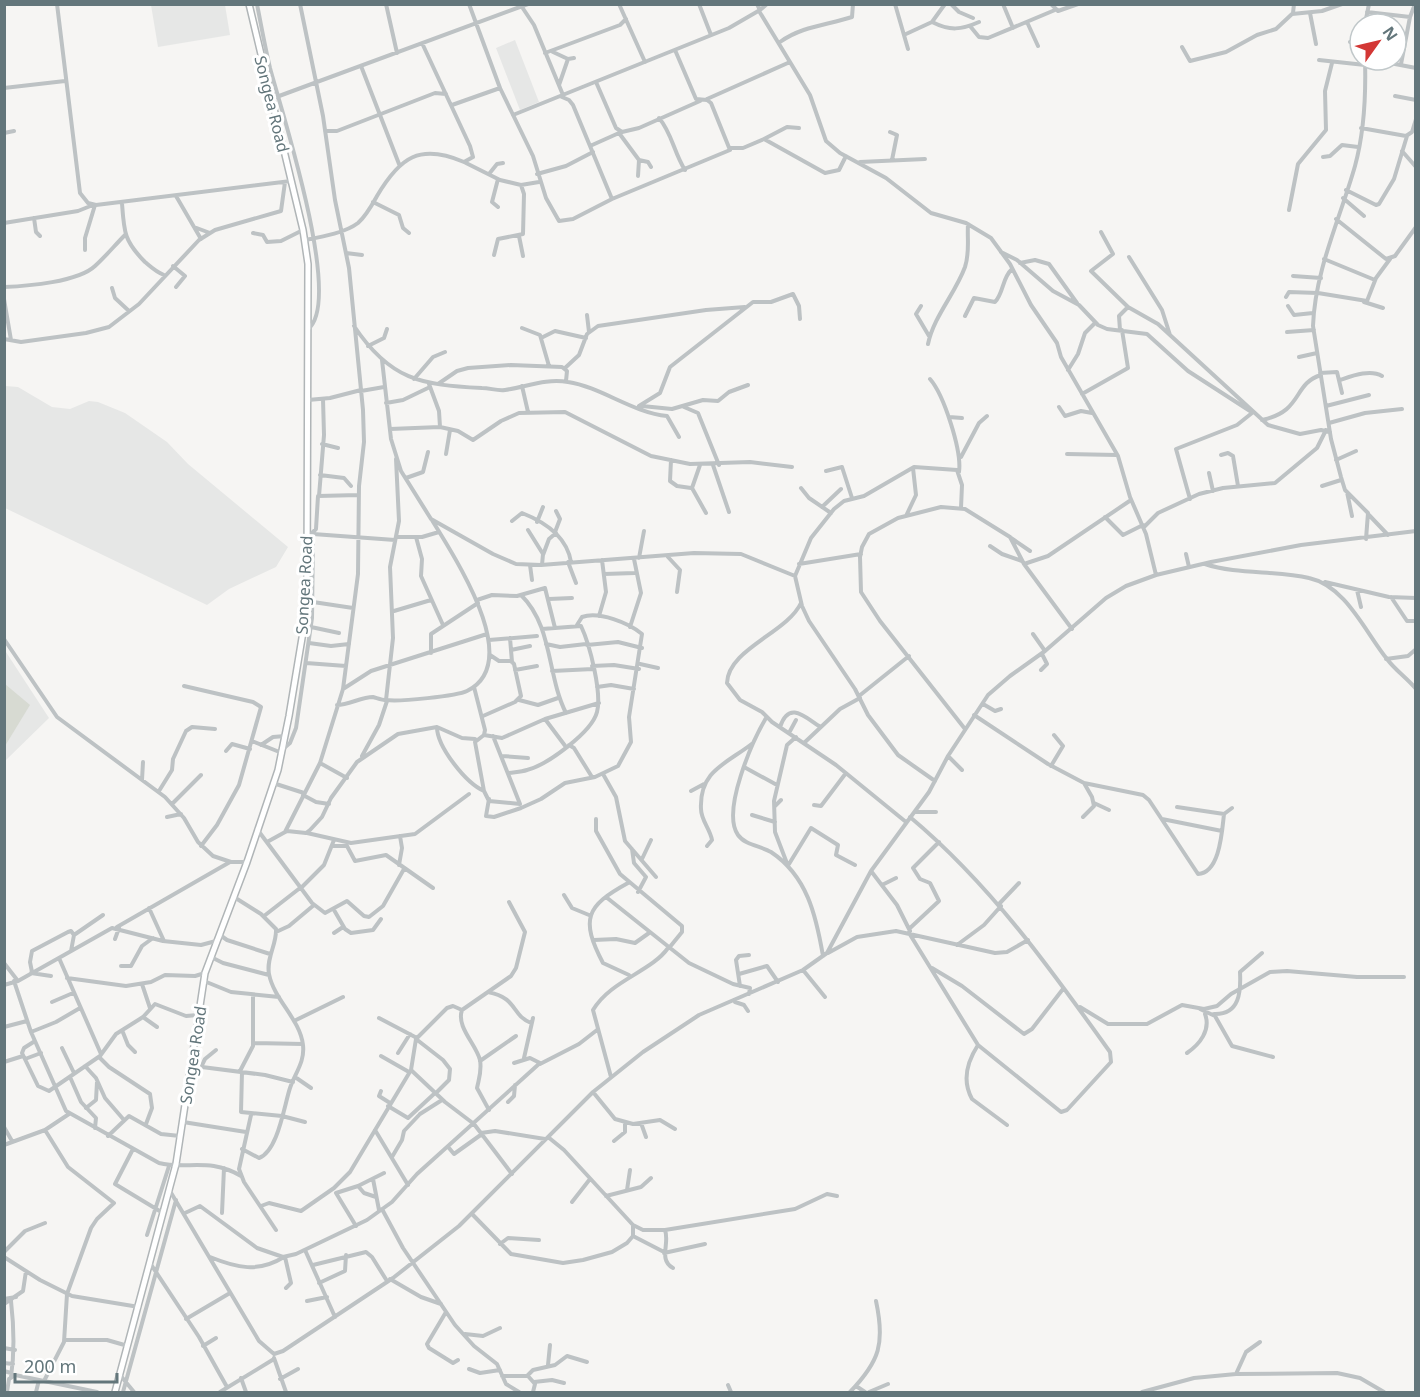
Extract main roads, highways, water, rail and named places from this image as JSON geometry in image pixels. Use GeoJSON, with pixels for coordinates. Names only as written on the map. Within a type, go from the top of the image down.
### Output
{"type":"FeatureCollection","features":[{"type":"Feature","properties":{"kind":"highway","name":"Songea Road"},"geometry":{"type":"LineString","coordinates":[[115,1392],[176,1164],[204,981],[216,941],[247,862],[282,751],[305,620],[311,534],[308,400],[309,284],[305,240],[288,181],[249,4]]}}]}
